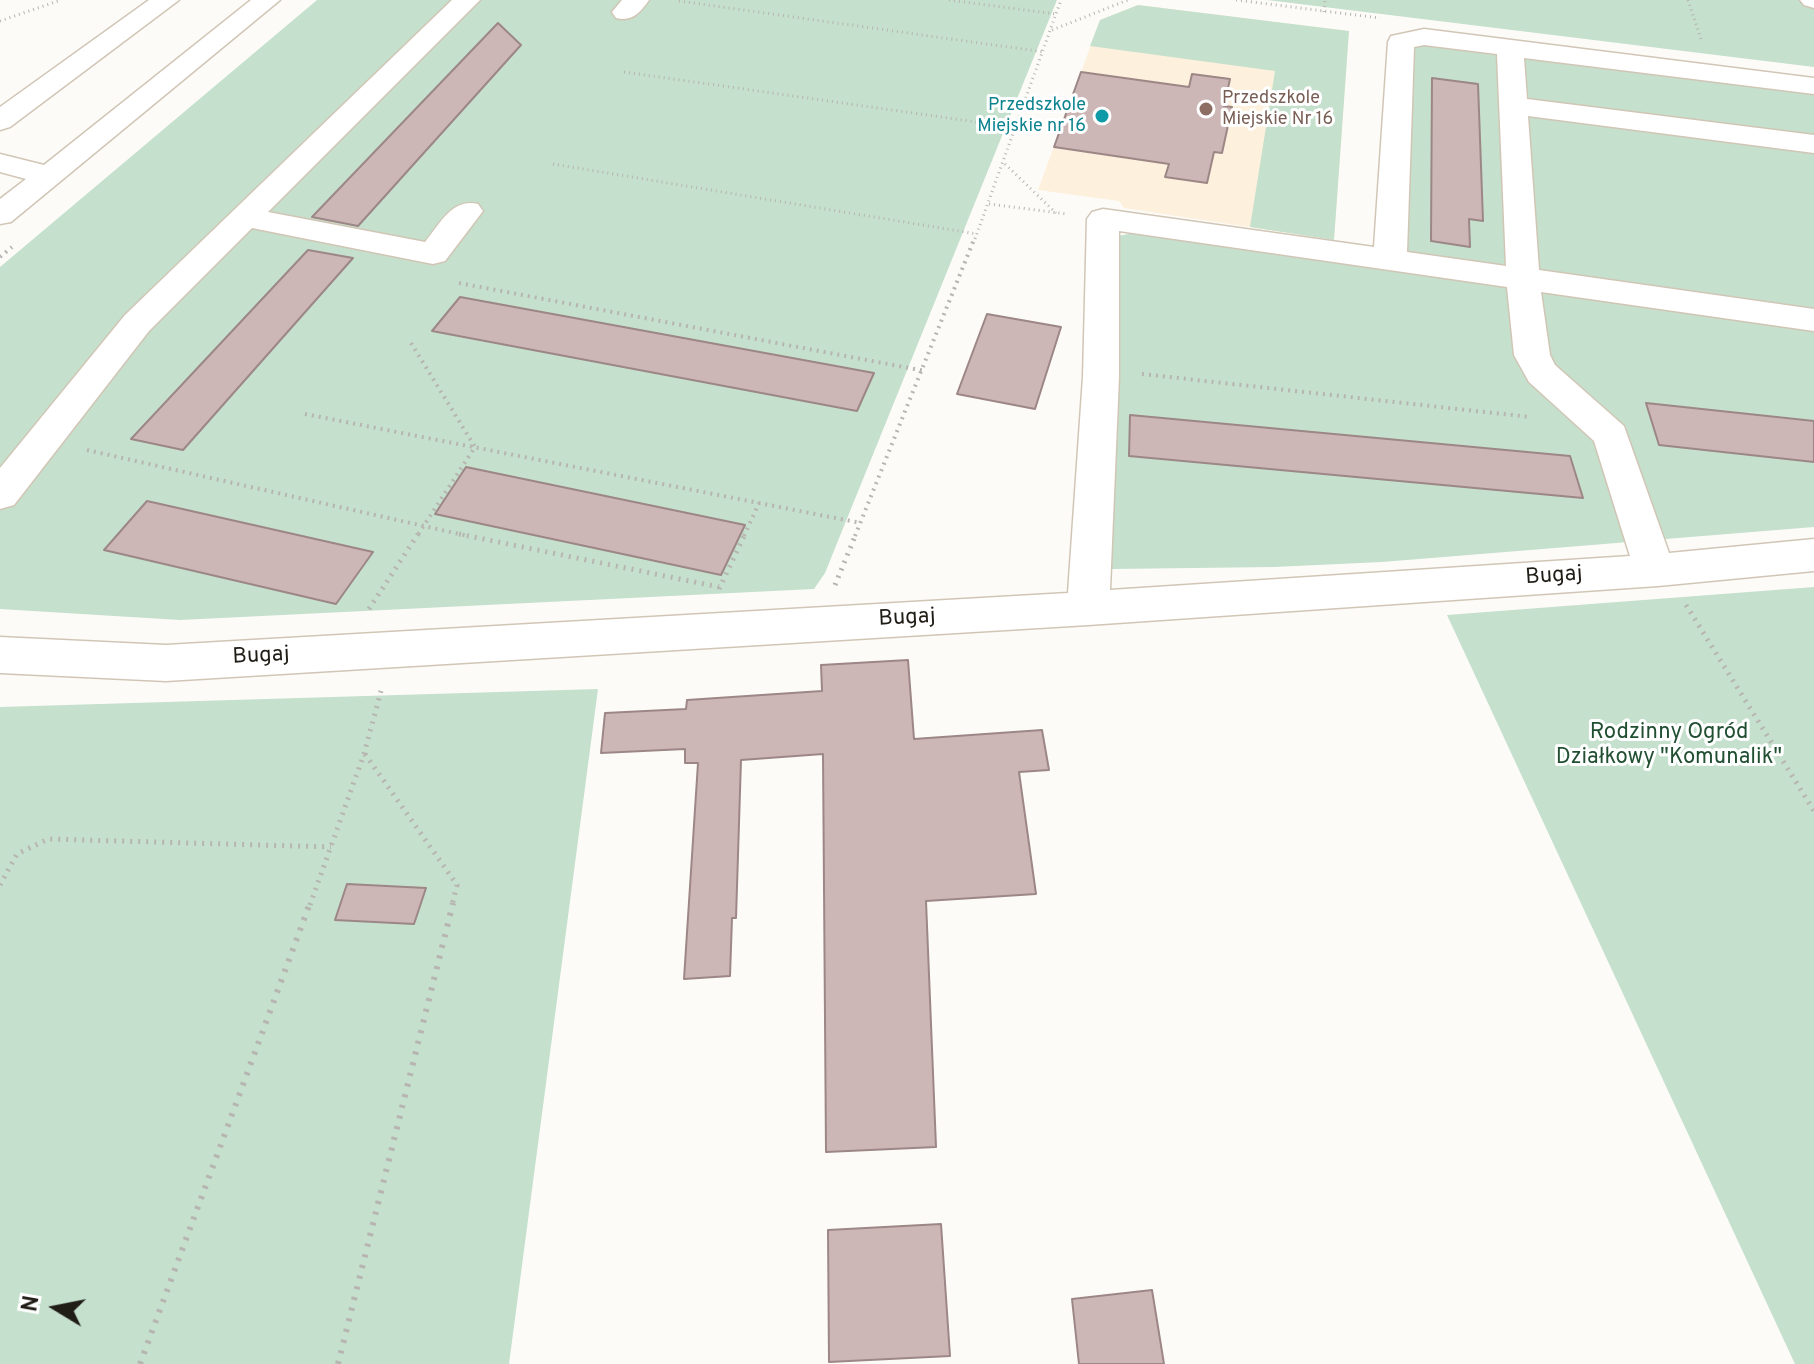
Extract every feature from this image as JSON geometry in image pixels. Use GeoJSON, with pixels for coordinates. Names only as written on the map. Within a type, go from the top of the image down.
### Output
{"type":"FeatureCollection","features":[{"type":"Feature","properties":{"kind":"street"},"geometry":{"type":"LineString","coordinates":[[0,121],[166,0]]}},
{"type":"Feature","properties":{"kind":"street"},"geometry":{"type":"LineString","coordinates":[[0,215],[267,0]]}},
{"type":"Feature","properties":{"kind":"street"},"geometry":{"type":"LineString","coordinates":[[0,495],[137,323],[467,0]]}},
{"type":"Feature","properties":{"kind":"street"},"geometry":{"type":"LineString","coordinates":[[1390,260],[1401,42],[1424,37],[1814,86]]}},
{"type":"Feature","properties":{"kind":"street"},"geometry":{"type":"LineString","coordinates":[[1510,48],[1523,278],[1532,355],[1542,373],[1611,435],[1646,548],[1670,584]]}},
{"type":"Feature","properties":{"kind":"street"},"geometry":{"type":"LineString","coordinates":[[1514,106],[1814,144]]}},
{"type":"Feature","properties":{"kind":"street"},"geometry":{"type":"LineString","coordinates":[[0,163],[49,175]]}},
{"type":"Feature","properties":{"kind":"street"},"geometry":{"type":"LineString","coordinates":[[244,217],[433,254],[467,211]]}},
{"type":"Feature","properties":{"kind":"street"},"geometry":{"type":"LineString","coordinates":[[1088,608],[1101,369],[1103,219],[1814,320]]}},
{"type":"Feature","properties":{"kind":"street","name":"Bugaj"},"geometry":{"type":"LineString","coordinates":[[0,655],[166,663],[1088,608],[1670,584],[1814,555]]}},
{"type":"Feature","properties":{"kind":"path"},"geometry":{"type":"LineString","coordinates":[[0,21],[61,0]]}},
{"type":"Feature","properties":{"kind":"path"},"geometry":{"type":"LineString","coordinates":[[949,0],[1056,14]]}},
{"type":"Feature","properties":{"kind":"path"},"geometry":{"type":"LineString","coordinates":[[832,593],[925,371],[1019,128],[1061,0]]}},
{"type":"Feature","properties":{"kind":"path"},"geometry":{"type":"LineString","coordinates":[[1051,30],[1128,0]]}},
{"type":"Feature","properties":{"kind":"path"},"geometry":{"type":"LineString","coordinates":[[1324,12],[1325,0]]}},
{"type":"Feature","properties":{"kind":"path"},"geometry":{"type":"LineString","coordinates":[[1688,0],[1702,44]]}},
{"type":"Feature","properties":{"kind":"path"},"geometry":{"type":"LineString","coordinates":[[679,1],[1044,52]]}},
{"type":"Feature","properties":{"kind":"path"},"geometry":{"type":"LineString","coordinates":[[624,72],[1019,128]]}},
{"type":"Feature","properties":{"kind":"path"},"geometry":{"type":"LineString","coordinates":[[553,164],[977,234]]}},
{"type":"Feature","properties":{"kind":"path"},"geometry":{"type":"LineString","coordinates":[[1005,164],[1056,213]]}},
{"type":"Feature","properties":{"kind":"path"},"geometry":{"type":"LineString","coordinates":[[989,204],[1103,219]]}},
{"type":"Feature","properties":{"kind":"path"},"geometry":{"type":"LineString","coordinates":[[459,283],[925,371]]}},
{"type":"Feature","properties":{"kind":"path"},"geometry":{"type":"LineString","coordinates":[[411,343],[475,447]]}},
{"type":"Feature","properties":{"kind":"path"},"geometry":{"type":"LineString","coordinates":[[1101,369],[1603,425]]}},
{"type":"Feature","properties":{"kind":"path"},"geometry":{"type":"LineString","coordinates":[[305,414],[861,523]]}},
{"type":"Feature","properties":{"kind":"path"},"geometry":{"type":"LineString","coordinates":[[364,617],[475,447]]}},
{"type":"Feature","properties":{"kind":"path"},"geometry":{"type":"LineString","coordinates":[[84,450],[422,526],[720,587]]}},
{"type":"Feature","properties":{"kind":"path"},"geometry":{"type":"LineString","coordinates":[[713,600],[759,503]]}},
{"type":"Feature","properties":{"kind":"path"},"geometry":{"type":"LineString","coordinates":[[1670,584],[1814,811]]}},
{"type":"Feature","properties":{"kind":"path"},"geometry":{"type":"LineString","coordinates":[[140,1364],[331,847],[364,754],[380,695]]}},
{"type":"Feature","properties":{"kind":"path"},"geometry":{"type":"LineString","coordinates":[[338,1364],[457,885],[364,754]]}},
{"type":"Feature","properties":{"kind":"path"},"geometry":{"type":"LineString","coordinates":[[0,885],[17,854],[48,839],[331,847]]}},
{"type":"Feature","properties":{"kind":"shaded area","name":"Przedszkole Miejskie Nr 16"},"geometry":{"type":"Polygon","coordinates":[[[1138,5],[1349,31],[1334,240],[1124,208],[1119,201],[1038,190],[1100,20],[1138,5]]]}},
{"type":"Feature","properties":{"kind":"green space"},"geometry":{"type":"Polygon","coordinates":[[[317,0],[1057,0],[825,573],[814,589],[180,620],[0,609],[0,267],[317,0]]]}},
{"type":"Feature","properties":{"kind":"green space"},"geometry":{"type":"Polygon","coordinates":[[[1267,0],[1814,0],[1814,67],[1267,0]]]}},
{"type":"Feature","properties":{"kind":"green space"},"geometry":{"type":"Polygon","coordinates":[[[1138,5],[1349,31],[1334,240],[1250,227],[1275,71],[1090,46],[1100,20],[1138,5]]]}},
{"type":"Feature","properties":{"kind":"green space"},"geometry":{"type":"Polygon","coordinates":[[[1421,43],[1814,92],[1814,527],[1382,562],[1112,569],[1118,236],[1139,232],[1404,270],[1411,46],[1421,43]]]}},
{"type":"Feature","properties":{"kind":"green space","name":"Rodzinny Ogród Działkowy \"Komunalik\""},"geometry":{"type":"Polygon","coordinates":[[[1814,587],[1814,1364],[1795,1364],[1447,615],[1814,587]]]}},
{"type":"Feature","properties":{"kind":"green space"},"geometry":{"type":"Polygon","coordinates":[[[598,689],[509,1364],[0,1364],[0,707],[598,689]]]}},
{"type":"Feature","properties":{"kind":"building"},"geometry":{"type":"Polygon","coordinates":[[[498,23],[521,45],[358,226],[312,217],[498,23]]]}},
{"type":"Feature","properties":{"kind":"building"},"geometry":{"type":"Polygon","coordinates":[[[1081,72],[1189,87],[1192,74],[1230,79],[1224,106],[1232,107],[1222,153],[1214,152],[1207,183],[1165,177],[1169,164],[1054,147],[1081,72]]]}},
{"type":"Feature","properties":{"kind":"building"},"geometry":{"type":"Polygon","coordinates":[[[1432,78],[1478,84],[1483,221],[1469,219],[1470,247],[1431,241],[1432,78]]]}},
{"type":"Feature","properties":{"kind":"building"},"geometry":{"type":"Polygon","coordinates":[[[308,250],[353,258],[183,450],[131,439],[308,250]]]}},
{"type":"Feature","properties":{"kind":"building"},"geometry":{"type":"Polygon","coordinates":[[[460,297],[874,373],[857,411],[432,331],[460,297]]]}},
{"type":"Feature","properties":{"kind":"building"},"geometry":{"type":"Polygon","coordinates":[[[987,314],[1061,327],[1035,409],[957,394],[987,314]]]}},
{"type":"Feature","properties":{"kind":"building"},"geometry":{"type":"Polygon","coordinates":[[[1646,403],[1814,421],[1814,462],[1659,445],[1646,403]]]}},
{"type":"Feature","properties":{"kind":"building"},"geometry":{"type":"Polygon","coordinates":[[[1130,415],[1570,456],[1583,498],[1129,456],[1130,415]]]}},
{"type":"Feature","properties":{"kind":"building"},"geometry":{"type":"Polygon","coordinates":[[[466,467],[745,525],[721,575],[435,514],[466,467]]]}},
{"type":"Feature","properties":{"kind":"building"},"geometry":{"type":"Polygon","coordinates":[[[147,501],[373,552],[336,604],[104,550],[147,501]]]}},
{"type":"Feature","properties":{"kind":"building"},"geometry":{"type":"Polygon","coordinates":[[[908,660],[914,739],[1042,730],[1049,770],[1019,772],[1036,894],[926,901],[936,1147],[826,1152],[823,754],[741,760],[736,918],[732,918],[730,976],[684,979],[698,763],[685,763],[685,749],[601,753],[605,713],[686,709],[687,700],[822,691],[821,665],[908,660]]]}},
{"type":"Feature","properties":{"kind":"building"},"geometry":{"type":"Polygon","coordinates":[[[347,884],[426,888],[414,924],[335,920],[347,884]]]}},
{"type":"Feature","properties":{"kind":"building"},"geometry":{"type":"Polygon","coordinates":[[[941,1224],[950,1356],[829,1362],[828,1230],[941,1224]]]}},
{"type":"Feature","properties":{"kind":"building"},"geometry":{"type":"Polygon","coordinates":[[[1152,1290],[1164,1364],[1079,1364],[1072,1299],[1152,1290]]]}},
{"type":"Feature","properties":{"kind":"place","name":"Przedszkole Miejskie Nr 16"},"geometry":{"type":"Point","coordinates":[1206,109]}},
{"type":"Feature","properties":{"kind":"place","name":"Przedszkole Miejskie nr 16"},"geometry":{"type":"Point","coordinates":[1102,116]}}]}
